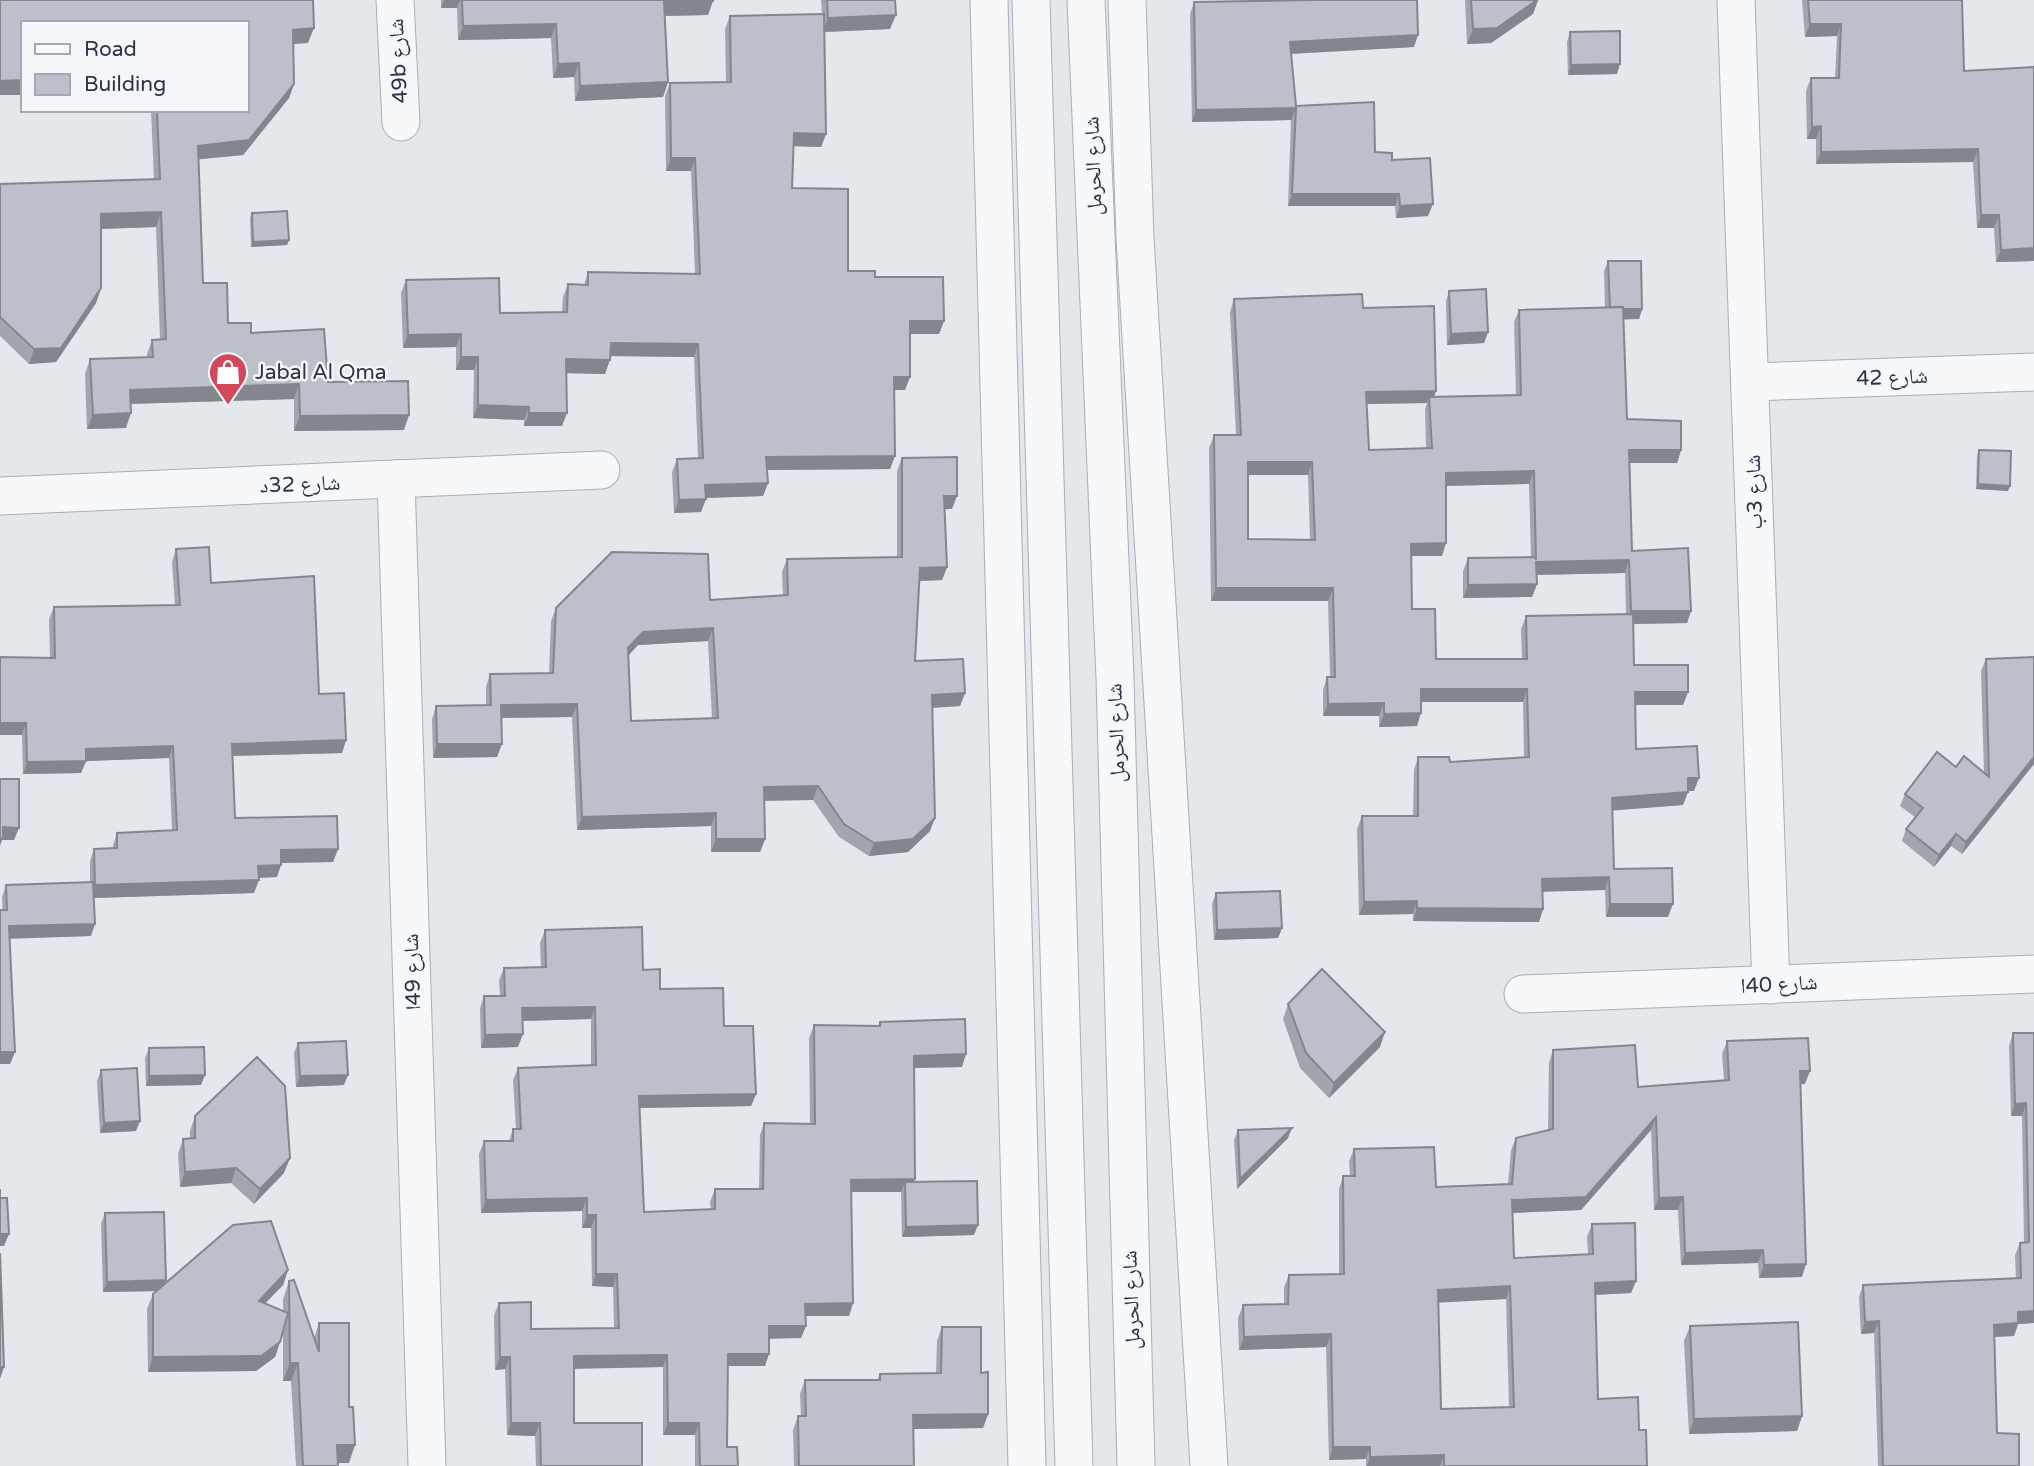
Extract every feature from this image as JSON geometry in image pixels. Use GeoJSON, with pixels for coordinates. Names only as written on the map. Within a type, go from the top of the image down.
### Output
{"type":"FeatureCollection","features":[{"type":"Feature","properties":{"kind":"street","name":"49b شارع"},"geometry":{"type":"LineString","coordinates":[[395,0],[401,122]]}},
{"type":"Feature","properties":{"kind":"street"},"geometry":{"type":"LineString","coordinates":[[989,0],[1027,1466]]}},
{"type":"Feature","properties":{"kind":"street"},"geometry":{"type":"LineString","coordinates":[[1031,0],[1074,1466]]}},
{"type":"Feature","properties":{"kind":"street","name":"شارع الحرمل"},"geometry":{"type":"LineString","coordinates":[[1086,0],[1115,678],[1136,1466]]}},
{"type":"Feature","properties":{"kind":"street"},"geometry":{"type":"LineString","coordinates":[[1128,0],[1135,238],[1209,1466]]}},
{"type":"Feature","properties":{"kind":"street","name":"شارع 3ب"},"geometry":{"type":"LineString","coordinates":[[1736,0],[1771,985]]}},
{"type":"Feature","properties":{"kind":"street","name":"شارع 42"},"geometry":{"type":"LineString","coordinates":[[1750,382],[2034,372]]}},
{"type":"Feature","properties":{"kind":"street","name":"شارع 32د"},"geometry":{"type":"LineString","coordinates":[[0,496],[601,470]]}},
{"type":"Feature","properties":{"kind":"street","name":"شارع 49ا"},"geometry":{"type":"LineString","coordinates":[[396,479],[427,1466]]}},
{"type":"Feature","properties":{"kind":"street"},"geometry":{"type":"LineString","coordinates":[[1115,678],[1157,608]]}},
{"type":"Feature","properties":{"kind":"street","name":"شارع 40ا"},"geometry":{"type":"LineString","coordinates":[[1523,994],[2034,974]]}},
{"type":"Feature","properties":{"kind":"building"},"geometry":{"type":"Polygon","coordinates":[[[0,0],[313,0],[314,28],[293,30],[294,84],[249,140],[198,146],[203,283],[227,283],[228,323],[251,323],[251,333],[324,329],[328,382],[408,381],[409,415],[300,416],[299,384],[130,390],[131,413],[93,415],[90,359],[153,357],[152,340],[166,339],[161,212],[101,214],[101,288],[61,348],[34,349],[0,317],[0,184],[160,179],[157,112],[248,112],[248,21],[21,21],[21,80],[0,81],[0,0]]]}},
{"type":"Feature","properties":{"kind":"building"},"geometry":{"type":"Polygon","coordinates":[[[462,0],[713,1],[664,2],[668,82],[580,86],[579,63],[558,64],[556,24],[463,26],[462,0]]]}},
{"type":"Feature","properties":{"kind":"building"},"geometry":{"type":"Polygon","coordinates":[[[827,0],[895,0],[896,15],[828,18],[827,0]]]}},
{"type":"Feature","properties":{"kind":"building"},"geometry":{"type":"Polygon","coordinates":[[[1417,0],[1418,35],[1290,42],[1296,106],[1374,102],[1375,152],[1392,153],[1392,160],[1430,158],[1433,204],[1400,206],[1399,194],[1292,194],[1296,108],[1196,110],[1194,2],[1417,0]]]}},
{"type":"Feature","properties":{"kind":"building"},"geometry":{"type":"Polygon","coordinates":[[[1471,0],[1537,0],[1497,28],[1473,29],[1471,0]]]}},
{"type":"Feature","properties":{"kind":"building"},"geometry":{"type":"Polygon","coordinates":[[[1808,0],[1962,0],[1964,71],[2034,67],[2034,248],[2001,250],[1999,215],[1981,215],[1978,149],[1821,152],[1821,126],[1812,127],[1811,78],[1839,78],[1841,24],[1810,24],[1808,0]]]}},
{"type":"Feature","properties":{"kind":"building"},"geometry":{"type":"Polygon","coordinates":[[[824,14],[826,134],[794,133],[792,188],[848,189],[848,271],[875,271],[875,277],[943,277],[944,321],[910,321],[910,377],[894,377],[895,456],[766,457],[768,483],[705,485],[706,499],[679,500],[677,459],[703,458],[698,344],[611,343],[610,360],[566,359],[567,413],[529,413],[529,407],[478,405],[478,357],[461,357],[461,334],[408,335],[406,280],[499,278],[500,313],[567,312],[568,284],[588,285],[588,272],[700,274],[695,158],[671,158],[670,83],[731,82],[730,16],[824,14]]]}},
{"type":"Feature","properties":{"kind":"building"},"geometry":{"type":"Polygon","coordinates":[[[1620,31],[1620,64],[1571,65],[1570,32],[1620,31]]]}},
{"type":"Feature","properties":{"kind":"building"},"geometry":{"type":"Polygon","coordinates":[[[287,211],[289,240],[253,242],[252,213],[287,211]]]}},
{"type":"Feature","properties":{"kind":"building"},"geometry":{"type":"Polygon","coordinates":[[[1608,261],[1641,261],[1642,309],[1610,307],[1608,261]]]}},
{"type":"Feature","properties":{"kind":"building"},"geometry":{"type":"Polygon","coordinates":[[[1486,289],[1488,332],[1451,334],[1449,291],[1486,289]]]}},
{"type":"Feature","properties":{"kind":"building"},"geometry":{"type":"Polygon","coordinates":[[[1362,294],[1363,308],[1434,306],[1436,391],[1366,392],[1369,450],[1432,448],[1429,397],[1521,395],[1519,310],[1623,307],[1627,419],[1681,421],[1681,450],[1629,450],[1632,551],[1688,548],[1691,611],[1631,611],[1629,560],[1536,562],[1537,584],[1468,585],[1468,558],[1536,557],[1534,471],[1446,473],[1446,543],[1411,544],[1412,609],[1435,609],[1436,659],[1527,659],[1526,616],[1633,614],[1634,665],[1688,665],[1688,692],[1635,692],[1636,749],[1697,746],[1699,778],[1688,778],[1688,792],[1612,798],[1614,869],[1672,868],[1673,904],[1610,904],[1609,877],[1542,879],[1543,909],[1417,908],[1417,901],[1364,902],[1362,816],[1418,816],[1418,757],[1449,757],[1450,762],[1529,757],[1527,689],[1421,689],[1421,713],[1384,714],[1384,703],[1328,704],[1327,677],[1335,677],[1333,588],[1216,588],[1214,435],[1241,435],[1234,299],[1362,294]],[[1248,462],[1248,539],[1315,540],[1312,462],[1248,462]]]}},
{"type":"Feature","properties":{"kind":"building"},"geometry":{"type":"Polygon","coordinates":[[[1979,450],[2011,451],[2010,486],[1978,484],[1979,450]]]}},
{"type":"Feature","properties":{"kind":"building"},"geometry":{"type":"Polygon","coordinates":[[[957,457],[957,496],[944,496],[947,567],[920,568],[915,661],[963,659],[965,693],[932,695],[935,818],[913,839],[874,843],[844,824],[818,786],[764,787],[765,839],[716,839],[716,813],[582,817],[577,704],[501,705],[502,744],[437,744],[436,706],[491,705],[490,674],[553,673],[556,608],[612,552],[708,554],[710,600],[788,595],[787,559],[902,557],[902,458],[957,457]],[[713,628],[643,632],[628,648],[631,721],[718,718],[713,628]]]}},
{"type":"Feature","properties":{"kind":"building"},"geometry":{"type":"Polygon","coordinates":[[[209,547],[211,583],[314,576],[319,694],[344,693],[346,740],[232,744],[235,818],[337,816],[338,849],[281,850],[281,865],[258,866],[259,880],[95,885],[94,849],[117,848],[117,833],[177,830],[173,746],[86,749],[86,761],[27,762],[26,723],[0,723],[0,657],[55,658],[54,607],[180,605],[176,549],[209,547]]]}},
{"type":"Feature","properties":{"kind":"building"},"geometry":{"type":"Polygon","coordinates":[[[2034,657],[2034,757],[1966,842],[1956,834],[1939,855],[1906,829],[1923,808],[1905,794],[1937,752],[1956,767],[1964,756],[1989,777],[1986,659],[2034,657]]]}},
{"type":"Feature","properties":{"kind":"building"},"geometry":{"type":"Polygon","coordinates":[[[0,779],[19,779],[19,828],[3,827],[3,838],[0,838],[0,779]]]}},
{"type":"Feature","properties":{"kind":"building"},"geometry":{"type":"Polygon","coordinates":[[[93,882],[95,924],[9,926],[15,1052],[0,1052],[0,910],[7,910],[6,885],[93,882]]]}},
{"type":"Feature","properties":{"kind":"building"},"geometry":{"type":"Polygon","coordinates":[[[1280,891],[1282,928],[1217,930],[1216,893],[1280,891]]]}},
{"type":"Feature","properties":{"kind":"building"},"geometry":{"type":"Polygon","coordinates":[[[642,927],[643,970],[660,969],[660,989],[723,988],[724,1026],[753,1026],[756,1094],[639,1096],[644,1212],[715,1209],[715,1189],[763,1189],[764,1123],[815,1124],[814,1025],[880,1026],[880,1022],[965,1019],[966,1054],[914,1056],[915,1179],[851,1180],[853,1303],[805,1304],[806,1326],[769,1326],[769,1354],[728,1354],[727,1447],[737,1447],[738,1466],[700,1466],[699,1423],[668,1423],[667,1355],[574,1356],[574,1423],[642,1423],[642,1466],[541,1466],[540,1423],[511,1423],[510,1357],[500,1357],[499,1303],[531,1302],[531,1329],[619,1328],[617,1274],[596,1274],[596,1215],[587,1215],[587,1198],[486,1200],[484,1141],[513,1141],[513,1129],[521,1129],[518,1068],[596,1065],[595,1007],[522,1008],[523,1034],[485,1035],[484,996],[505,996],[504,968],[546,967],[545,930],[642,927]]]}},
{"type":"Feature","properties":{"kind":"building"},"geometry":{"type":"Polygon","coordinates":[[[1322,969],[1385,1032],[1334,1083],[1306,1053],[1288,1004],[1322,969]]]}},
{"type":"Feature","properties":{"kind":"building"},"geometry":{"type":"Polygon","coordinates":[[[2013,1033],[2034,1033],[2034,1311],[2018,1312],[2018,1323],[1994,1325],[1997,1433],[2019,1434],[2019,1466],[1883,1466],[1879,1321],[1865,1322],[1863,1285],[2021,1278],[2020,1243],[2029,1242],[2026,1103],[2015,1104],[2013,1033]]]}},
{"type":"Feature","properties":{"kind":"building"},"geometry":{"type":"Polygon","coordinates":[[[1808,1038],[1810,1071],[1800,1071],[1806,1264],[1764,1265],[1763,1250],[1685,1253],[1683,1197],[1659,1198],[1656,1117],[1586,1197],[1512,1200],[1514,1258],[1593,1254],[1592,1224],[1635,1223],[1636,1281],[1595,1283],[1598,1399],[1638,1397],[1639,1430],[1646,1430],[1647,1466],[1444,1466],[1444,1455],[1370,1457],[1370,1447],[1333,1447],[1331,1334],[1244,1337],[1243,1305],[1288,1304],[1289,1275],[1344,1274],[1343,1176],[1355,1176],[1354,1149],[1434,1147],[1436,1187],[1512,1184],[1516,1138],[1553,1129],[1553,1050],[1635,1045],[1638,1087],[1729,1080],[1727,1041],[1808,1038]],[[1510,1286],[1438,1290],[1441,1409],[1514,1407],[1510,1286]]]}},
{"type":"Feature","properties":{"kind":"building"},"geometry":{"type":"Polygon","coordinates":[[[346,1041],[348,1075],[300,1076],[298,1043],[346,1041]]]}},
{"type":"Feature","properties":{"kind":"building"},"geometry":{"type":"Polygon","coordinates":[[[204,1047],[205,1075],[149,1076],[149,1048],[204,1047]]]}},
{"type":"Feature","properties":{"kind":"building"},"geometry":{"type":"Polygon","coordinates":[[[257,1057],[285,1086],[290,1158],[260,1189],[236,1168],[185,1172],[183,1139],[195,1138],[195,1116],[257,1057]]]}},
{"type":"Feature","properties":{"kind":"building"},"geometry":{"type":"Polygon","coordinates":[[[137,1068],[140,1121],[104,1123],[101,1070],[137,1068]]]}},
{"type":"Feature","properties":{"kind":"building"},"geometry":{"type":"Polygon","coordinates":[[[1292,1128],[1240,1179],[1238,1130],[1292,1128]]]}},
{"type":"Feature","properties":{"kind":"building"},"geometry":{"type":"Polygon","coordinates":[[[977,1181],[978,1225],[906,1227],[905,1182],[977,1181]]]}},
{"type":"Feature","properties":{"kind":"building"},"geometry":{"type":"Polygon","coordinates":[[[0,1198],[7,1198],[9,1234],[0,1234],[0,1198]]]}},
{"type":"Feature","properties":{"kind":"building"},"geometry":{"type":"Polygon","coordinates":[[[164,1212],[166,1280],[107,1282],[105,1213],[164,1212]]]}},
{"type":"Feature","properties":{"kind":"building"},"geometry":{"type":"Polygon","coordinates":[[[271,1221],[288,1270],[259,1301],[288,1313],[280,1342],[261,1356],[153,1357],[153,1294],[233,1225],[271,1221]]]}},
{"type":"Feature","properties":{"kind":"building"},"geometry":{"type":"Polygon","coordinates":[[[0,1253],[4,1367],[0,1367],[0,1253]]]}},
{"type":"Feature","properties":{"kind":"building"},"geometry":{"type":"Polygon","coordinates":[[[294,1280],[319,1352],[319,1323],[349,1323],[349,1407],[353,1407],[355,1445],[337,1445],[338,1466],[303,1466],[298,1363],[290,1363],[289,1281],[294,1280]]]}},
{"type":"Feature","properties":{"kind":"building"},"geometry":{"type":"Polygon","coordinates":[[[1798,1322],[1802,1416],[1694,1419],[1690,1326],[1798,1322]]]}},
{"type":"Feature","properties":{"kind":"building"},"geometry":{"type":"Polygon","coordinates":[[[942,1327],[981,1327],[981,1373],[988,1372],[988,1414],[913,1415],[914,1466],[799,1466],[798,1416],[806,1416],[805,1380],[880,1380],[880,1374],[941,1373],[942,1327]]]}},
{"type":"Feature","properties":{"kind":"place","name":"Jabal Al Qma"},"geometry":{"type":"Point","coordinates":[228,406]}}]}
